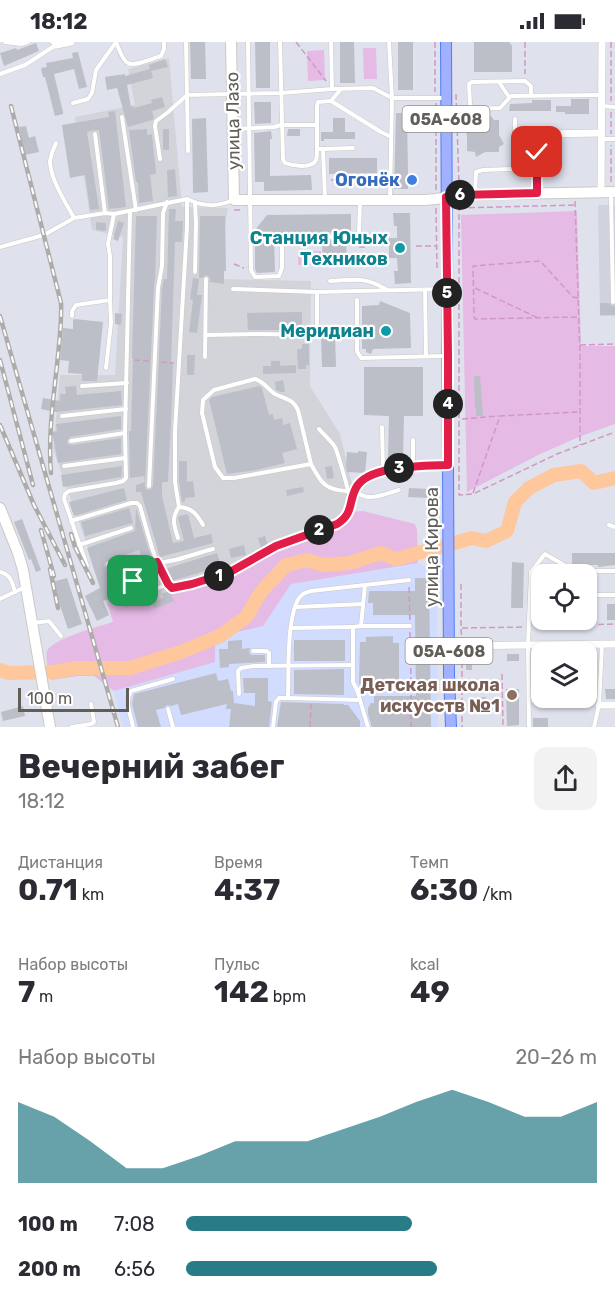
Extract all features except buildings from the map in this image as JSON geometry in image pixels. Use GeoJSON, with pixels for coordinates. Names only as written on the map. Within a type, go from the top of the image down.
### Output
{"type":"FeatureCollection","features":[{"type":"Feature","properties":{"kind":"main road","name":"улица Лазо"},"geometry":{"type":"LineString","coordinates":[[231,42],[234,200]]}},
{"type":"Feature","properties":{"kind":"main road","name":"улица Кирова"},"geometry":{"type":"LineString","coordinates":[[446,42],[441,98],[446,197],[451,727]]}},
{"type":"Feature","properties":{"kind":"main road"},"geometry":{"type":"LineString","coordinates":[[234,200],[360,201],[436,199],[475,194],[609,191]]}},
{"type":"Feature","properties":{"kind":"main road"},"geometry":{"type":"LineString","coordinates":[[0,508],[18,553],[27,586],[52,726]]}},
{"type":"Feature","properties":{"kind":"street"},"geometry":{"type":"LineString","coordinates":[[54,44],[71,42]]}},
{"type":"Feature","properties":{"kind":"street"},"geometry":{"type":"LineString","coordinates":[[602,42],[602,136],[609,191]]}},
{"type":"Feature","properties":{"kind":"street"},"geometry":{"type":"LineString","coordinates":[[537,193],[538,141],[541,135],[602,136]]}},
{"type":"Feature","properties":{"kind":"street"},"geometry":{"type":"LineString","coordinates":[[449,646],[615,644]]}},
{"type":"Feature","properties":{"kind":"street"},"geometry":{"type":"LineString","coordinates":[[599,705],[615,705]]}},
{"type":"Feature","properties":{"kind":"lane"},"geometry":{"type":"LineString","coordinates":[[5,42],[21,44],[28,42]]}},
{"type":"Feature","properties":{"kind":"lane"},"geometry":{"type":"LineString","coordinates":[[73,103],[88,99],[92,93],[96,70],[116,42],[124,59],[133,65],[161,56],[164,42]]}},
{"type":"Feature","properties":{"kind":"lane"},"geometry":{"type":"LineString","coordinates":[[186,42],[188,151]]}},
{"type":"Feature","properties":{"kind":"lane"},"geometry":{"type":"LineString","coordinates":[[249,42],[251,270],[255,277],[279,276],[282,268],[283,240],[355,236],[358,233],[360,201]]}},
{"type":"Feature","properties":{"kind":"lane"},"geometry":{"type":"LineString","coordinates":[[280,42],[283,159],[285,163],[291,165],[309,165],[317,159],[320,149]]}},
{"type":"Feature","properties":{"kind":"lane"},"geometry":{"type":"LineString","coordinates":[[331,42],[332,89]]}},
{"type":"Feature","properties":{"kind":"lane"},"geometry":{"type":"LineString","coordinates":[[389,42],[392,98],[390,200]]}},
{"type":"Feature","properties":{"kind":"lane"},"geometry":{"type":"LineString","coordinates":[[0,74],[25,65],[54,44]]}},
{"type":"Feature","properties":{"kind":"lane"},"geometry":{"type":"LineString","coordinates":[[498,81],[509,97]]}},
{"type":"Feature","properties":{"kind":"lane"},"geometry":{"type":"LineString","coordinates":[[531,95],[531,86],[525,81],[470,82],[472,109],[500,108],[511,96],[602,95]]}},
{"type":"Feature","properties":{"kind":"lane"},"geometry":{"type":"LineString","coordinates":[[160,159],[156,121],[187,94],[281,93],[373,88],[392,98],[441,98]]}},
{"type":"Feature","properties":{"kind":"lane"},"geometry":{"type":"LineString","coordinates":[[331,101],[342,89]]}},
{"type":"Feature","properties":{"kind":"lane"},"geometry":{"type":"LineString","coordinates":[[324,201],[324,180],[317,125],[318,102],[331,101],[391,137]]}},
{"type":"Feature","properties":{"kind":"lane"},"geometry":{"type":"LineString","coordinates":[[602,106],[613,106]]}},
{"type":"Feature","properties":{"kind":"lane"},"geometry":{"type":"LineString","coordinates":[[87,567],[64,499],[65,494],[69,491],[123,481],[126,477],[125,433],[133,210],[122,117]]}},
{"type":"Feature","properties":{"kind":"lane"},"geometry":{"type":"LineString","coordinates":[[475,194],[476,172],[509,170],[515,166],[515,119]]}},
{"type":"Feature","properties":{"kind":"lane"},"geometry":{"type":"LineString","coordinates":[[233,129],[317,125]]}},
{"type":"Feature","properties":{"kind":"lane"},"geometry":{"type":"LineString","coordinates":[[95,134],[105,213]]}},
{"type":"Feature","properties":{"kind":"lane"},"geometry":{"type":"LineString","coordinates":[[602,136],[613,139]]}},
{"type":"Feature","properties":{"kind":"lane"},"geometry":{"type":"LineString","coordinates":[[56,143],[50,160],[51,170],[74,218]]}},
{"type":"Feature","properties":{"kind":"lane"},"geometry":{"type":"LineString","coordinates":[[320,149],[353,148]]}},
{"type":"Feature","properties":{"kind":"lane"},"geometry":{"type":"LineString","coordinates":[[609,191],[613,302]]}},
{"type":"Feature","properties":{"kind":"lane"},"geometry":{"type":"LineString","coordinates":[[0,247],[44,235],[74,218],[105,213],[114,214],[167,202],[187,200],[216,206],[234,200]]}},
{"type":"Feature","properties":{"kind":"lane"},"geometry":{"type":"LineString","coordinates":[[178,538],[173,521],[174,514],[179,507],[175,482],[175,431],[187,200]]}},
{"type":"Feature","properties":{"kind":"lane"},"geometry":{"type":"LineString","coordinates":[[149,486],[158,288],[162,266],[164,213],[167,202]]}},
{"type":"Feature","properties":{"kind":"lane"},"geometry":{"type":"LineString","coordinates":[[195,203],[195,272]]}},
{"type":"Feature","properties":{"kind":"lane"},"geometry":{"type":"LineString","coordinates":[[106,368],[111,323],[108,244],[114,214]]}},
{"type":"Feature","properties":{"kind":"lane"},"geometry":{"type":"LineString","coordinates":[[205,357],[206,279]]}},
{"type":"Feature","properties":{"kind":"lane"},"geometry":{"type":"LineString","coordinates":[[330,281],[368,280],[387,290]]}},
{"type":"Feature","properties":{"kind":"lane"},"geometry":{"type":"LineString","coordinates":[[233,289],[318,292],[447,289]]}},
{"type":"Feature","properties":{"kind":"lane"},"geometry":{"type":"LineString","coordinates":[[425,290],[426,356]]}},
{"type":"Feature","properties":{"kind":"lane"},"geometry":{"type":"LineString","coordinates":[[206,335],[315,335],[318,292]]}},
{"type":"Feature","properties":{"kind":"lane"},"geometry":{"type":"LineString","coordinates":[[72,316],[76,305],[110,300]]}},
{"type":"Feature","properties":{"kind":"lane"},"geometry":{"type":"LineString","coordinates":[[357,300],[357,351],[360,357],[366,359],[448,356]]}},
{"type":"Feature","properties":{"kind":"lane"},"geometry":{"type":"LineString","coordinates":[[311,465],[223,478],[214,467],[202,413],[203,400],[214,390],[255,380],[262,381],[275,394],[295,404],[311,465],[319,479],[330,488],[347,490]]}},
{"type":"Feature","properties":{"kind":"lane"},"geometry":{"type":"LineString","coordinates":[[82,386],[127,382]]}},
{"type":"Feature","properties":{"kind":"lane"},"geometry":{"type":"LineString","coordinates":[[62,416],[126,409]]}},
{"type":"Feature","properties":{"kind":"lane"},"geometry":{"type":"LineString","coordinates":[[382,427],[383,471]]}},
{"type":"Feature","properties":{"kind":"lane"},"geometry":{"type":"LineString","coordinates":[[319,429],[334,445],[352,503]]}},
{"type":"Feature","properties":{"kind":"lane"},"geometry":{"type":"LineString","coordinates":[[71,441],[125,433]]}},
{"type":"Feature","properties":{"kind":"lane"},"geometry":{"type":"LineString","coordinates":[[412,467],[413,440]]}},
{"type":"Feature","properties":{"kind":"lane"},"geometry":{"type":"LineString","coordinates":[[64,466],[125,458]]}},
{"type":"Feature","properties":{"kind":"lane"},"geometry":{"type":"LineString","coordinates":[[71,521],[137,503],[140,506],[157,562],[168,584],[176,588],[230,572],[276,546],[344,520],[349,513],[355,490],[361,481],[369,476],[400,467],[448,465]]}},
{"type":"Feature","properties":{"kind":"lane"},"geometry":{"type":"LineString","coordinates":[[355,490],[360,496],[371,498],[399,490]]}},
{"type":"Feature","properties":{"kind":"lane"},"geometry":{"type":"LineString","coordinates":[[179,507],[193,511],[203,525]]}},
{"type":"Feature","properties":{"kind":"lane"},"geometry":{"type":"LineString","coordinates":[[609,525],[615,527]]}},
{"type":"Feature","properties":{"kind":"lane"},"geometry":{"type":"LineString","coordinates":[[79,545],[131,528]]}},
{"type":"Feature","properties":{"kind":"lane"},"geometry":{"type":"LineString","coordinates":[[143,570],[157,562],[173,561],[213,549]]}},
{"type":"Feature","properties":{"kind":"lane"},"geometry":{"type":"LineString","coordinates":[[529,727],[528,645],[531,572],[545,554],[571,569],[615,571]]}},
{"type":"Feature","properties":{"kind":"lane"},"geometry":{"type":"LineString","coordinates":[[108,564],[134,557],[139,560],[143,570],[141,577],[116,588]]}},
{"type":"Feature","properties":{"kind":"lane"},"geometry":{"type":"LineString","coordinates":[[0,572],[12,580],[15,592]]}},
{"type":"Feature","properties":{"kind":"lane"},"geometry":{"type":"LineString","coordinates":[[288,698],[291,628],[296,607],[304,593],[410,580]]}},
{"type":"Feature","properties":{"kind":"lane"},"geometry":{"type":"LineString","coordinates":[[153,590],[168,584]]}},
{"type":"Feature","properties":{"kind":"lane"},"geometry":{"type":"LineString","coordinates":[[361,627],[365,585]]}},
{"type":"Feature","properties":{"kind":"lane"},"geometry":{"type":"LineString","coordinates":[[0,599],[27,586]]}},
{"type":"Feature","properties":{"kind":"lane"},"geometry":{"type":"LineString","coordinates":[[597,595],[615,595]]}},
{"type":"Feature","properties":{"kind":"lane"},"geometry":{"type":"LineString","coordinates":[[296,607],[363,604]]}},
{"type":"Feature","properties":{"kind":"lane"},"geometry":{"type":"LineString","coordinates":[[32,623],[49,621],[62,636]]}},
{"type":"Feature","properties":{"kind":"lane"},"geometry":{"type":"LineString","coordinates":[[291,628],[410,626]]}},
{"type":"Feature","properties":{"kind":"lane"},"geometry":{"type":"LineString","coordinates":[[353,627],[353,682],[368,727]]}},
{"type":"Feature","properties":{"kind":"lane"},"geometry":{"type":"LineString","coordinates":[[594,727],[599,705],[602,644]]}},
{"type":"Feature","properties":{"kind":"lane"},"geometry":{"type":"LineString","coordinates":[[253,651],[269,653],[269,667]]}},
{"type":"Feature","properties":{"kind":"lane"},"geometry":{"type":"LineString","coordinates":[[239,694],[238,671],[241,668],[352,666]]}},
{"type":"Feature","properties":{"kind":"lane"},"geometry":{"type":"LineString","coordinates":[[133,727],[127,702],[128,694],[131,691],[173,679]]}},
{"type":"Feature","properties":{"kind":"lane"},"geometry":{"type":"LineString","coordinates":[[357,690],[411,689]]}},
{"type":"Feature","properties":{"kind":"lane"},"geometry":{"type":"LineString","coordinates":[[273,727],[276,702],[279,698],[360,700]]}},
{"type":"Feature","properties":{"kind":"lane"},"geometry":{"type":"LineString","coordinates":[[72,727],[94,722],[91,704]]}},
{"type":"Feature","properties":{"kind":"lane"},"geometry":{"type":"LineString","coordinates":[[168,709],[173,727]]}},
{"type":"Feature","properties":{"kind":"path"},"geometry":{"type":"LineString","coordinates":[[296,42],[332,89]]}},
{"type":"Feature","properties":{"kind":"path"},"geometry":{"type":"LineString","coordinates":[[435,42],[441,98]]}},
{"type":"Feature","properties":{"kind":"path"},"geometry":{"type":"LineString","coordinates":[[525,42],[525,81]]}},
{"type":"Feature","properties":{"kind":"path"},"geometry":{"type":"LineString","coordinates":[[609,191],[613,139],[611,42]]}},
{"type":"Feature","properties":{"kind":"path"},"geometry":{"type":"LineString","coordinates":[[456,88],[459,168],[459,495],[473,494],[557,454],[615,432]]}},
{"type":"Feature","properties":{"kind":"path"},"geometry":{"type":"LineString","coordinates":[[324,180],[390,180]]}},
{"type":"Feature","properties":{"kind":"path"},"geometry":{"type":"LineString","coordinates":[[575,193],[580,345],[579,446]]}},
{"type":"Feature","properties":{"kind":"path"},"geometry":{"type":"LineString","coordinates":[[459,208],[576,205]]}},
{"type":"Feature","properties":{"kind":"path"},"geometry":{"type":"LineString","coordinates":[[416,246],[437,246]]}},
{"type":"Feature","properties":{"kind":"path"},"geometry":{"type":"LineString","coordinates":[[359,247],[365,247]]}},
{"type":"Feature","properties":{"kind":"path"},"geometry":{"type":"LineString","coordinates":[[578,298],[573,297],[539,261],[475,265],[473,268],[475,319],[579,317]]}},
{"type":"Feature","properties":{"kind":"path"},"geometry":{"type":"LineString","coordinates":[[234,264],[251,270]]}},
{"type":"Feature","properties":{"kind":"path"},"geometry":{"type":"LineString","coordinates":[[473,287],[539,318]]}},
{"type":"Feature","properties":{"kind":"path"},"geometry":{"type":"LineString","coordinates":[[580,345],[615,344]]}},
{"type":"Feature","properties":{"kind":"path"},"geometry":{"type":"LineString","coordinates":[[460,419],[579,412]]}},
{"type":"Feature","properties":{"kind":"path"},"geometry":{"type":"LineString","coordinates":[[473,494],[500,416]]}},
{"type":"Feature","properties":{"kind":"path"},"geometry":{"type":"LineString","coordinates":[[410,580],[411,727]]}},
{"type":"Feature","properties":{"kind":"path"},"geometry":{"type":"LineString","coordinates":[[461,584],[462,727]]}},
{"type":"Feature","properties":{"kind":"path"},"geometry":{"type":"LineString","coordinates":[[461,628],[615,624]]}},
{"type":"Feature","properties":{"kind":"path"},"geometry":{"type":"LineString","coordinates":[[502,674],[503,727]]}},
{"type":"Feature","properties":{"kind":"path"},"geometry":{"type":"LineString","coordinates":[[310,727],[311,700]]}},
{"type":"Feature","properties":{"kind":"shaded area"},"geometry":{"type":"Polygon","coordinates":[[[363,48],[376,48],[377,79],[364,79],[363,48]]]}},
{"type":"Feature","properties":{"kind":"shaded area"},"geometry":{"type":"Polygon","coordinates":[[[324,50],[325,80],[308,81],[307,51],[324,50]]]}},
{"type":"Feature","properties":{"kind":"shaded area"},"geometry":{"type":"Polygon","coordinates":[[[169,58],[182,207],[228,208],[217,279],[311,281],[310,386],[340,434],[353,488],[347,488],[351,512],[345,521],[294,541],[231,574],[154,600],[102,587],[53,449],[60,375],[115,375],[123,237],[92,230],[75,117],[135,105],[128,69],[169,58]]]}},
{"type":"Feature","properties":{"kind":"shaded area"},"geometry":{"type":"Polygon","coordinates":[[[598,205],[615,205],[615,316],[600,316],[598,205]]]}},
{"type":"Feature","properties":{"kind":"shaded area"},"geometry":{"type":"Polygon","coordinates":[[[577,211],[581,346],[615,346],[615,424],[538,455],[467,492],[461,215],[577,211]]]}},
{"type":"Feature","properties":{"kind":"shaded area"},"geometry":{"type":"Polygon","coordinates":[[[298,251],[321,251],[321,265],[298,265],[298,251]]]}},
{"type":"Feature","properties":{"kind":"shaded area"},"geometry":{"type":"Polygon","coordinates":[[[363,511],[415,524],[418,563],[291,584],[263,626],[230,634],[215,646],[215,662],[114,691],[94,676],[51,680],[46,657],[51,646],[77,634],[113,622],[102,587],[143,576],[154,600],[231,574],[294,541],[334,527],[345,521],[351,512],[363,511]]]}},
{"type":"Feature","properties":{"kind":"shaded area"},"geometry":{"type":"Polygon","coordinates":[[[418,563],[437,573],[438,727],[123,727],[114,691],[215,662],[215,646],[230,635],[263,626],[291,584],[418,563]]]}},
{"type":"Feature","properties":{"kind":"waterway"},"geometry":{"type":"LineString","coordinates":[[0,670],[9,673],[53,672],[78,668],[130,668],[181,652],[220,636],[246,617],[261,592],[286,565],[307,560],[324,565],[349,563],[381,553],[396,559],[472,538],[486,541],[507,531],[515,502],[529,488],[554,475],[581,471],[594,483],[615,478]]}},
{"type":"Feature","properties":{"kind":"railway"},"geometry":{"type":"LineString","coordinates":[[11,106],[61,303],[51,432],[51,473]]}},
{"type":"Feature","properties":{"kind":"railway"},"geometry":{"type":"LineString","coordinates":[[0,316],[118,727]]}},
{"type":"Feature","properties":{"kind":"railway"},"geometry":{"type":"LineString","coordinates":[[0,360],[33,485]]}},
{"type":"Feature","properties":{"kind":"railway"},"geometry":{"type":"LineString","coordinates":[[0,425],[34,505],[65,565]]}},
{"type":"Feature","properties":{"kind":"railway"},"geometry":{"type":"LineString","coordinates":[[41,530],[54,576]]}},
{"type":"Feature","properties":{"kind":"railway"},"geometry":{"type":"LineString","coordinates":[[71,534],[93,583]]}},
{"type":"Feature","properties":{"kind":"railway"},"geometry":{"type":"LineString","coordinates":[[50,569],[58,608]]}},
{"type":"Feature","properties":{"kind":"place","name":"Огонёк"},"geometry":{"type":"Point","coordinates":[412,180]}},
{"type":"Feature","properties":{"kind":"place","name":"Станция Юных Техников"},"geometry":{"type":"Point","coordinates":[400,248]}},
{"type":"Feature","properties":{"kind":"place","name":"Меридиан"},"geometry":{"type":"Point","coordinates":[386,331]}},
{"type":"Feature","properties":{"kind":"place","name":"Детская школа искусств №1"},"geometry":{"type":"Point","coordinates":[512,695]}},
{"type":"Feature","properties":{"kind":"route"},"geometry":{"type":"LineString","coordinates":[[133,581],[141,577],[143,570],[157,562],[172,588],[230,572],[276,546],[344,520],[349,513],[357,485],[369,476],[400,467],[448,465],[446,197],[537,193],[537,152]]}}]}
